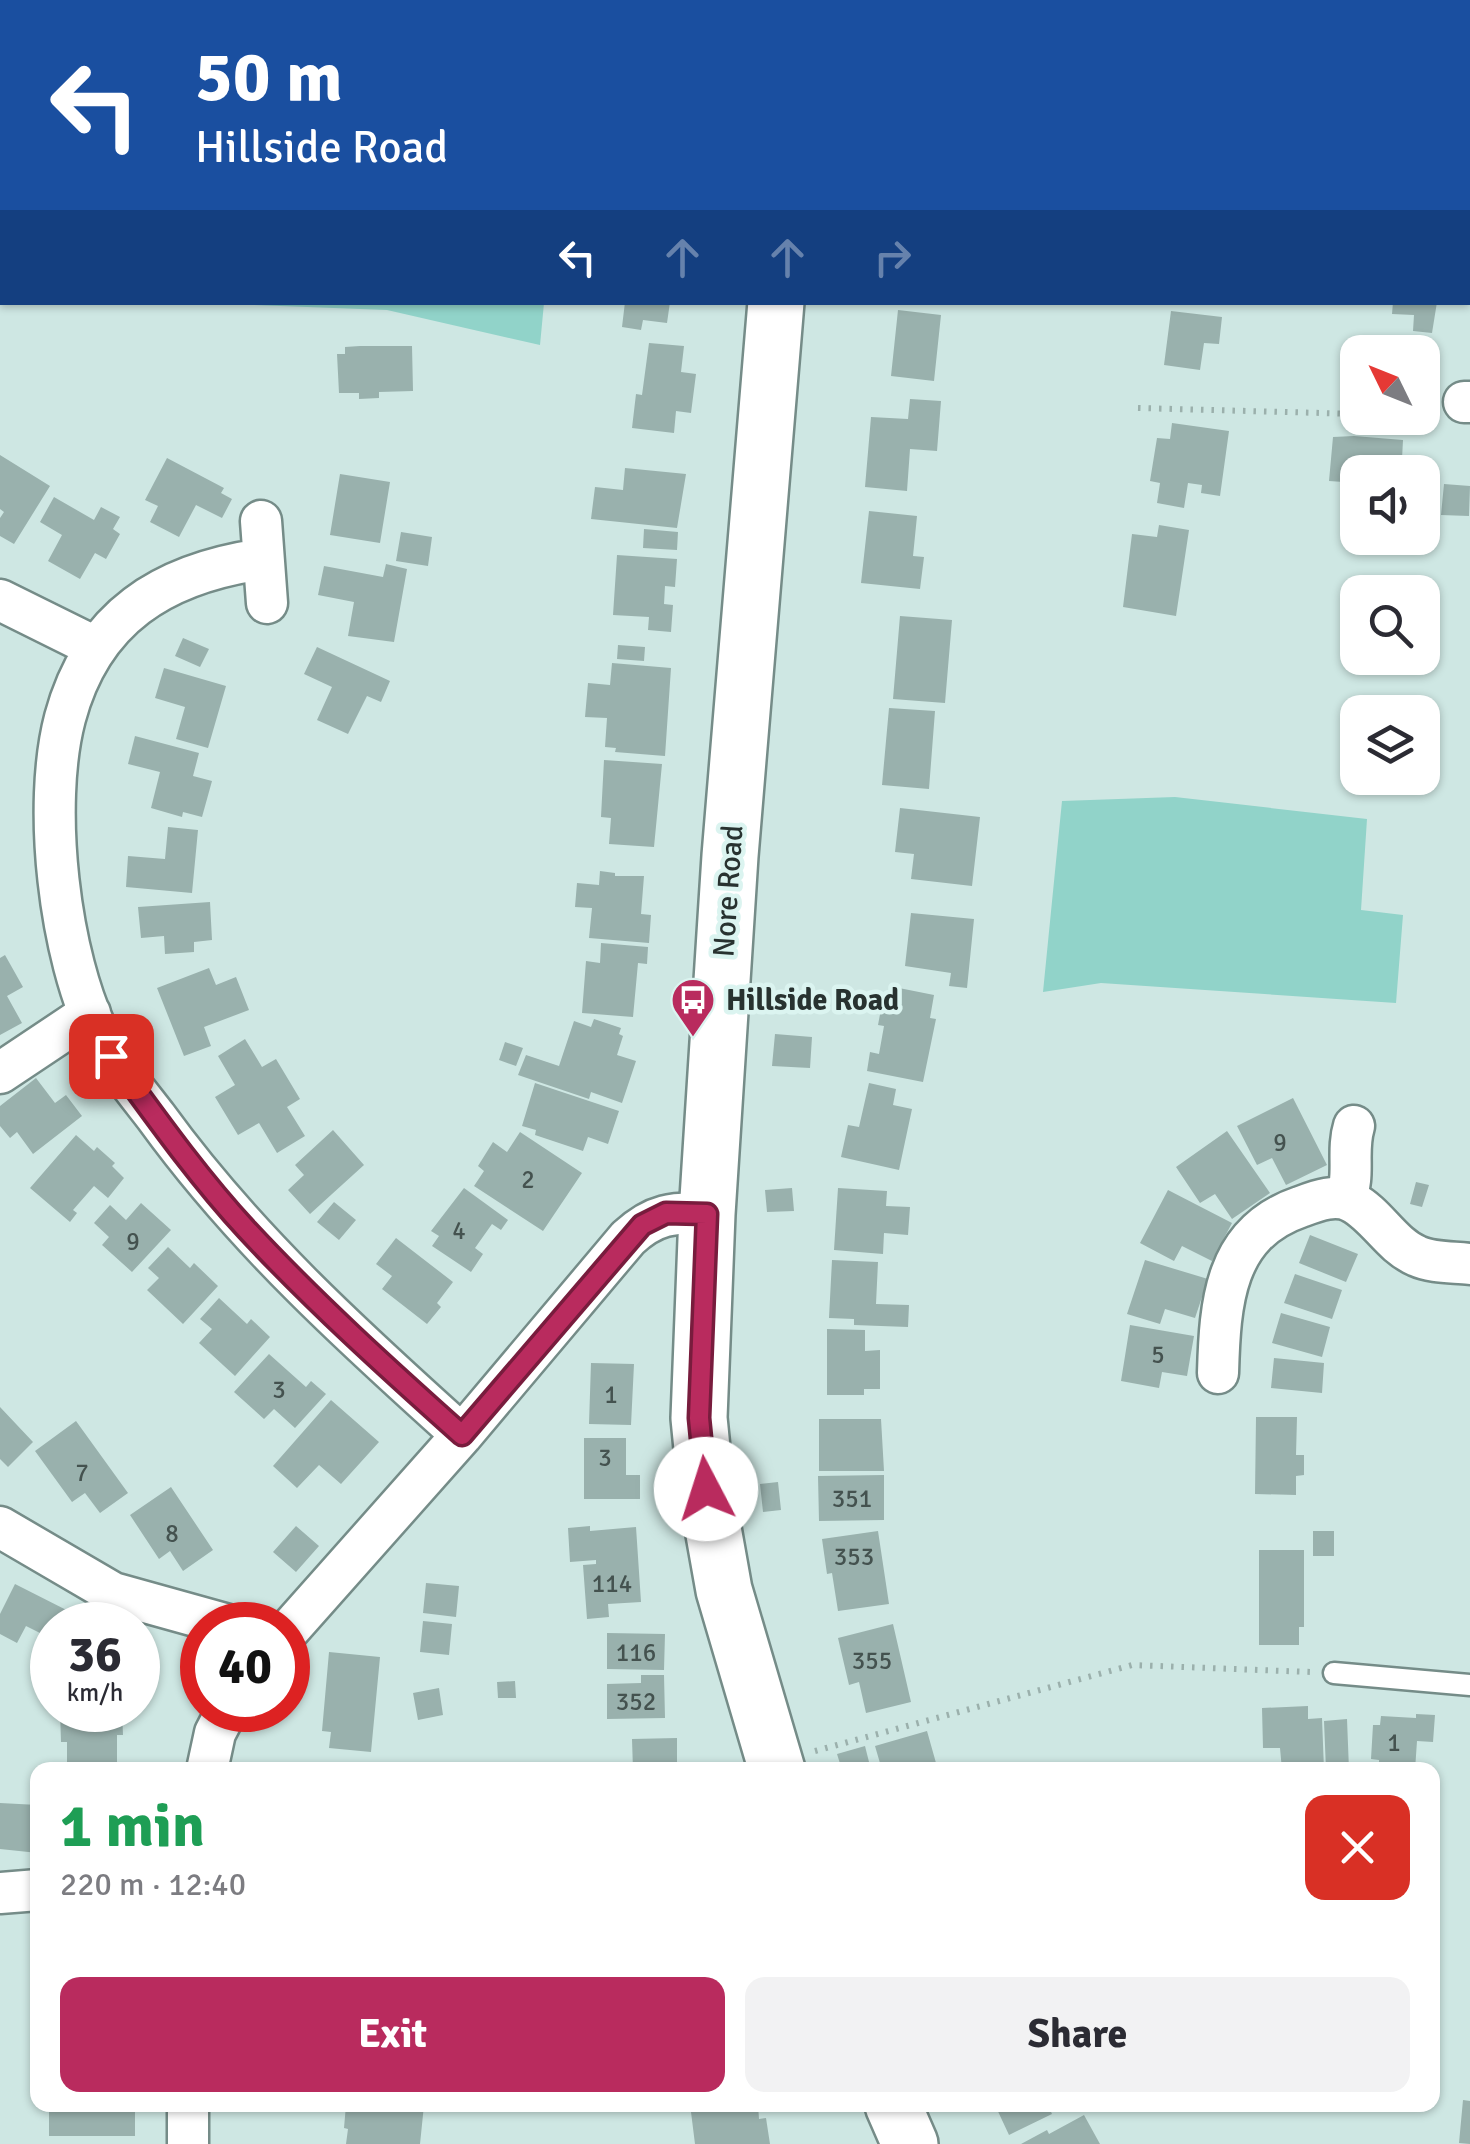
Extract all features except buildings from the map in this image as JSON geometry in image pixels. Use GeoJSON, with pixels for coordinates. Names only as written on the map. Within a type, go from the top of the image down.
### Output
{"type":"FeatureCollection","features":[{"type":"Feature","properties":{"kind":"street","name":"Nore Road"},"geometry":{"type":"LineString","coordinates":[[775,1762],[724,1590],[706,1489],[699,1418],[707,1214],[730,856],[776,305]]}},
{"type":"Feature","properties":{"kind":"street"},"geometry":{"type":"LineString","coordinates":[[267,602],[262,540],[207,570],[161,587],[129,612],[95,648],[83,668],[58,752],[53,799],[71,953],[105,1046],[170,1136],[245,1228],[354,1338],[462,1435]]}},
{"type":"Feature","properties":{"kind":"street"},"geometry":{"type":"LineString","coordinates":[[0,600],[95,648]]}},
{"type":"Feature","properties":{"kind":"street"},"geometry":{"type":"LineString","coordinates":[[0,1072],[90,1013]]}},
{"type":"Feature","properties":{"kind":"street"},"geometry":{"type":"LineString","coordinates":[[1344,1199],[1352,1178],[1349,1148],[1354,1126]]}},
{"type":"Feature","properties":{"kind":"street"},"geometry":{"type":"LineString","coordinates":[[1218,1373],[1224,1300],[1241,1252],[1275,1217],[1316,1201],[1344,1199],[1364,1210],[1414,1255],[1470,1264]]}},
{"type":"Feature","properties":{"kind":"street"},"geometry":{"type":"LineString","coordinates":[[310,1607],[642,1225],[666,1213],[707,1214]]}},
{"type":"Feature","properties":{"kind":"street"},"geometry":{"type":"LineString","coordinates":[[0,1527],[113,1593],[180,1612]]}},
{"type":"Feature","properties":{"kind":"street"},"geometry":{"type":"LineString","coordinates":[[209,1762],[216,1732]]}},
{"type":"Feature","properties":{"kind":"street"},"geometry":{"type":"LineString","coordinates":[[0,1893],[30,1891]]}},
{"type":"Feature","properties":{"kind":"street"},"geometry":{"type":"LineString","coordinates":[[188,2112],[188,2144]]}},
{"type":"Feature","properties":{"kind":"street"},"geometry":{"type":"LineString","coordinates":[[896,2112],[910,2144]]}},
{"type":"Feature","properties":{"kind":"lane"},"geometry":{"type":"LineString","coordinates":[[1334,1673],[1470,1685]]}},
{"type":"Feature","properties":{"kind":"path"},"geometry":{"type":"LineString","coordinates":[[1138,408],[1340,414]]}},
{"type":"Feature","properties":{"kind":"path"},"geometry":{"type":"LineString","coordinates":[[790,1762],[1132,1665],[1334,1673]]}},
{"type":"Feature","properties":{"kind":"green space"},"geometry":{"type":"Polygon","coordinates":[[[257,305],[544,305],[540,345],[387,310],[257,305]]]}},
{"type":"Feature","properties":{"kind":"green space"},"geometry":{"type":"Polygon","coordinates":[[[1175,797],[1367,819],[1361,910],[1403,915],[1396,1003],[1101,983],[1043,992],[1062,801],[1175,797]]]}},
{"type":"Feature","properties":{"kind":"place","name":"Hillside Road"},"geometry":{"type":"Point","coordinates":[693,1038]}},
{"type":"Feature","properties":{"kind":"route"},"geometry":{"type":"LineString","coordinates":[[111,1056],[245,1228],[354,1338],[462,1435],[642,1225],[666,1213],[707,1214],[699,1418],[706,1489]]}}]}
